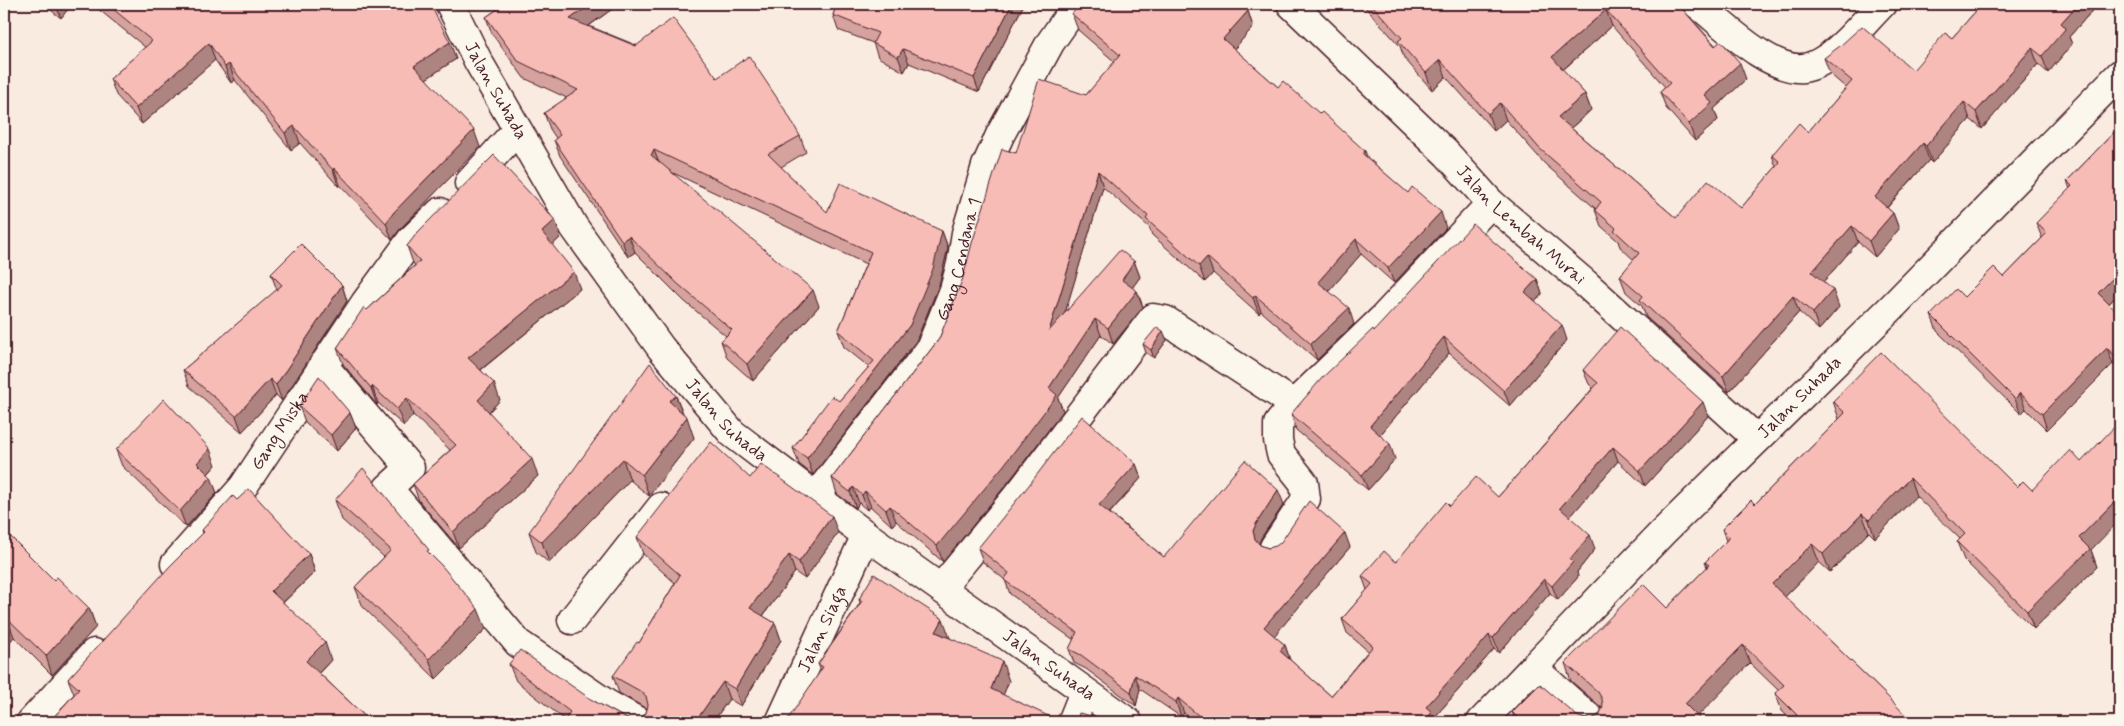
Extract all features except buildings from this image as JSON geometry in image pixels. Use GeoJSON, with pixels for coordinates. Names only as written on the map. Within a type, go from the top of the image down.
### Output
{"type":"FeatureCollection","features":[{"type":"Feature","properties":{"kind":"street","name":"Jalan Suhada"},"geometry":{"type":"LineString","coordinates":[[450,4],[478,61],[574,227],[661,348],[732,433],[866,535],[942,587],[1084,692],[1128,722]]}},
{"type":"Feature","properties":{"kind":"street","name":"Gang Cendana 1"},"geometry":{"type":"LineString","coordinates":[[815,497],[930,349],[954,290],[966,233],[986,166],[1050,43],[1077,4]]}},
{"type":"Feature","properties":{"kind":"street","name":"Jalan Lembah Murai"},"geometry":{"type":"LineString","coordinates":[[1291,4],[1447,154],[1491,203],[1586,284],[1758,439]]}},
{"type":"Feature","properties":{"kind":"street"},"geometry":{"type":"LineString","coordinates":[[1697,4],[1750,47],[1780,65],[1805,68],[1836,51],[1882,4]]}},
{"type":"Feature","properties":{"kind":"street","name":"Jalan Suhada"},"geometry":{"type":"LineString","coordinates":[[1481,722],[1662,533],[1893,306],[2120,74]]}},
{"type":"Feature","properties":{"kind":"street","name":"Gang Miska"},"geometry":{"type":"LineString","coordinates":[[158,584],[243,488],[365,303],[411,240],[474,178],[517,130]]}},
{"type":"Feature","properties":{"kind":"street"},"geometry":{"type":"LineString","coordinates":[[1274,547],[1306,499],[1304,483],[1281,454],[1278,440],[1278,424],[1294,404],[1382,319],[1491,203]]}},
{"type":"Feature","properties":{"kind":"street"},"geometry":{"type":"LineString","coordinates":[[942,587],[1022,490],[1153,318],[1165,320],[1294,404]]}},
{"type":"Feature","properties":{"kind":"street"},"geometry":{"type":"LineString","coordinates":[[323,365],[410,468],[388,488],[518,643],[607,704],[639,722]]}},
{"type":"Feature","properties":{"kind":"street"},"geometry":{"type":"LineString","coordinates":[[707,448],[725,424]]}},
{"type":"Feature","properties":{"kind":"street"},"geometry":{"type":"LineString","coordinates":[[572,620],[676,487]]}},
{"type":"Feature","properties":{"kind":"street","name":"Jalan Siaga"},"geometry":{"type":"LineString","coordinates":[[780,722],[866,535]]}},
{"type":"Feature","properties":{"kind":"street"},"geometry":{"type":"LineString","coordinates":[[31,722],[111,635]]}},
{"type":"Feature","properties":{"kind":"street"},"geometry":{"type":"LineString","coordinates":[[1533,668],[1594,722]]}},
{"type":"Feature","properties":{"kind":"street"},"geometry":{"type":"LineString","coordinates":[[1072,722],[1084,692]]}}]}
